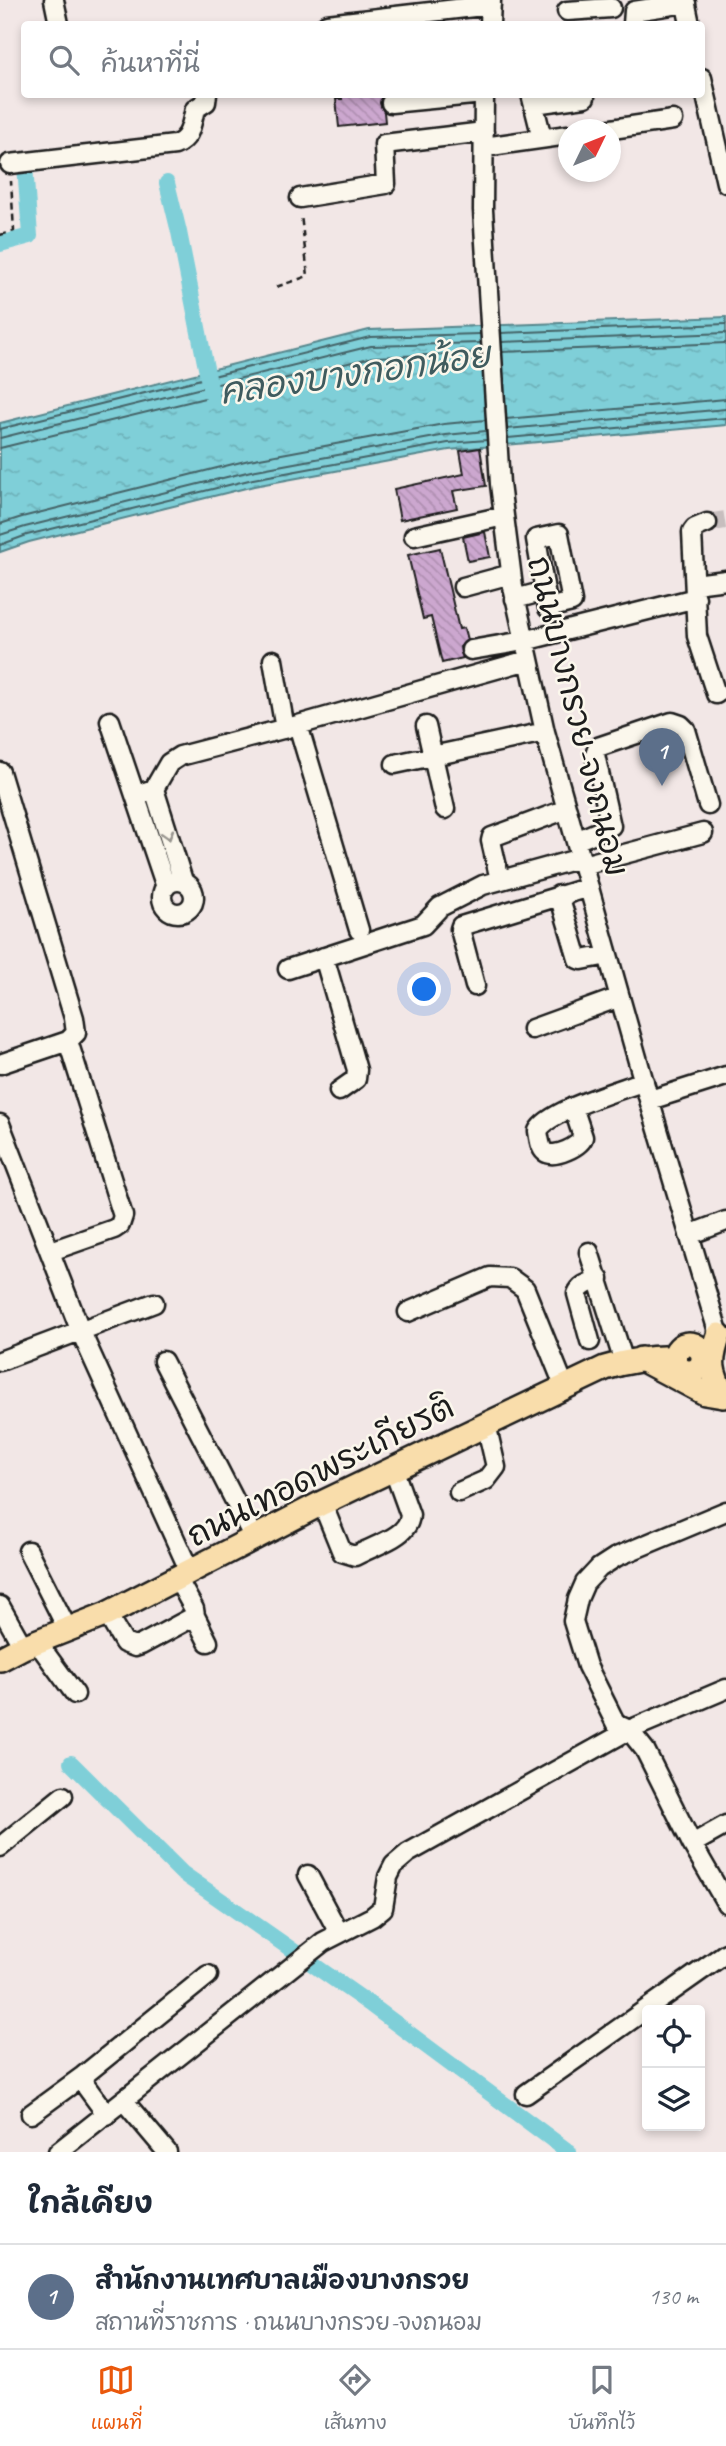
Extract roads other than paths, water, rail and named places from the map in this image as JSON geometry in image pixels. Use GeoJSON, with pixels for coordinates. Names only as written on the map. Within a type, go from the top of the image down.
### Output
{"type":"FeatureCollection","features":[{"type":"Feature","properties":{"kind":"main road"},"geometry":{"type":"LineString","coordinates":[[699,1348],[723,1333]]}},
{"type":"Feature","properties":{"kind":"main road"},"geometry":{"type":"LineString","coordinates":[[723,1333],[711,1356],[712,1371],[725,1397]]}},
{"type":"Feature","properties":{"kind":"main road"},"geometry":{"type":"LineString","coordinates":[[694,1371],[702,1364],[702,1353],[699,1348],[684,1345],[679,1348],[674,1358],[683,1371],[694,1371],[725,1397]]}},
{"type":"Feature","properties":{"kind":"main road","name":"ถนนเทอดพระเกียรติ"},"geometry":{"type":"LineString","coordinates":[[0,1660],[107,1614],[393,1468],[605,1368],[633,1361],[674,1358]]}},
{"type":"Feature","properties":{"kind":"main road"},"geometry":{"type":"LineString","coordinates":[[633,1361],[705,1393],[725,1397]]}},
{"type":"Feature","properties":{"kind":"street"},"geometry":{"type":"LineString","coordinates":[[54,0],[58,21]]}},
{"type":"Feature","properties":{"kind":"street"},"geometry":{"type":"LineString","coordinates":[[389,21],[491,2],[490,21]]}},
{"type":"Feature","properties":{"kind":"street"},"geometry":{"type":"LineString","coordinates":[[634,21],[634,11],[686,2],[690,21]]}},
{"type":"Feature","properties":{"kind":"street"},"geometry":{"type":"LineString","coordinates":[[567,12],[611,8]]}},
{"type":"Feature","properties":{"kind":"street"},"geometry":{"type":"LineString","coordinates":[[705,91],[726,183]]}},
{"type":"Feature","properties":{"kind":"street"},"geometry":{"type":"LineString","coordinates":[[10,164],[184,142],[189,135],[195,109],[206,102],[206,98]]}},
{"type":"Feature","properties":{"kind":"street"},"geometry":{"type":"LineString","coordinates":[[391,103],[436,98]]}},
{"type":"Feature","properties":{"kind":"street","name":"ถนนบางกรวย-จงถนอม"},"geometry":{"type":"LineString","coordinates":[[483,98],[483,211],[500,484],[515,598],[545,733],[689,1235],[723,1333]]}},
{"type":"Feature","properties":{"kind":"street"},"geometry":{"type":"LineString","coordinates":[[542,138],[532,99],[558,98]]}},
{"type":"Feature","properties":{"kind":"street"},"geometry":{"type":"LineString","coordinates":[[621,128],[673,120]]}},
{"type":"Feature","properties":{"kind":"street"},"geometry":{"type":"LineString","coordinates":[[300,198],[386,184],[384,144],[558,136]]}},
{"type":"Feature","properties":{"kind":"street"},"geometry":{"type":"LineString","coordinates":[[414,536],[504,516]]}},
{"type":"Feature","properties":{"kind":"street"},"geometry":{"type":"LineString","coordinates":[[707,523],[692,532],[697,636],[716,694]]}},
{"type":"Feature","properties":{"kind":"street"},"geometry":{"type":"LineString","coordinates":[[463,587],[511,575]]}},
{"type":"Feature","properties":{"kind":"street"},"geometry":{"type":"LineString","coordinates":[[471,650],[524,641],[726,580]]}},
{"type":"Feature","properties":{"kind":"street"},"geometry":{"type":"LineString","coordinates":[[515,598],[545,591]]}},
{"type":"Feature","properties":{"kind":"street"},"geometry":{"type":"LineString","coordinates":[[273,660],[292,727],[359,930]]}},
{"type":"Feature","properties":{"kind":"street"},"geometry":{"type":"LineString","coordinates":[[110,721],[135,795],[174,884],[154,789],[169,763],[180,756],[528,660]]}},
{"type":"Feature","properties":{"kind":"street"},"geometry":{"type":"LineString","coordinates":[[576,841],[611,826],[595,755],[598,747],[672,722],[681,724],[686,730],[708,805]]}},
{"type":"Feature","properties":{"kind":"street"},"geometry":{"type":"LineString","coordinates":[[426,726],[445,809]]}},
{"type":"Feature","properties":{"kind":"street"},"geometry":{"type":"LineString","coordinates":[[395,764],[545,733]]}},
{"type":"Feature","properties":{"kind":"street"},"geometry":{"type":"LineString","coordinates":[[0,772],[74,1018],[76,1033],[68,1041],[0,1063]]}},
{"type":"Feature","properties":{"kind":"street"},"geometry":{"type":"LineString","coordinates":[[135,795],[154,789]]}},
{"type":"Feature","properties":{"kind":"street"},"geometry":{"type":"LineString","coordinates":[[499,880],[491,838],[567,809]]}},
{"type":"Feature","properties":{"kind":"street"},"geometry":{"type":"LineString","coordinates":[[288,969],[423,925],[440,906],[483,885],[703,834]]}},
{"type":"Feature","properties":{"kind":"street"},"geometry":{"type":"LineString","coordinates":[[475,986],[461,926],[589,887]]}},
{"type":"Feature","properties":{"kind":"street"},"geometry":{"type":"LineString","coordinates":[[559,895],[578,959],[608,955]]}},
{"type":"Feature","properties":{"kind":"street"},"geometry":{"type":"LineString","coordinates":[[324,957],[356,1070],[356,1079],[339,1091]]}},
{"type":"Feature","properties":{"kind":"street"},"geometry":{"type":"LineString","coordinates":[[532,1029],[620,997]]}},
{"type":"Feature","properties":{"kind":"street"},"geometry":{"type":"LineString","coordinates":[[51,1251],[114,1229],[120,1225],[123,1216],[68,1041]]}},
{"type":"Feature","properties":{"kind":"street"},"geometry":{"type":"LineString","coordinates":[[650,1100],[726,1076]]}},
{"type":"Feature","properties":{"kind":"street"},"geometry":{"type":"LineString","coordinates":[[573,1107],[644,1081]]}},
{"type":"Feature","properties":{"kind":"street"},"geometry":{"type":"LineString","coordinates":[[0,1124],[81,1332],[184,1575],[195,1616],[208,1642]]}},
{"type":"Feature","properties":{"kind":"street"},"geometry":{"type":"LineString","coordinates":[[689,1235],[726,1221]]}},
{"type":"Feature","properties":{"kind":"street"},"geometry":{"type":"LineString","coordinates":[[589,1252],[633,1361]]}},
{"type":"Feature","properties":{"kind":"street"},"geometry":{"type":"LineString","coordinates":[[408,1312],[491,1277],[510,1278],[525,1289],[565,1388]]}},
{"type":"Feature","properties":{"kind":"street"},"geometry":{"type":"LineString","coordinates":[[590,1341],[577,1294],[579,1288],[599,1279]]}},
{"type":"Feature","properties":{"kind":"street"},"geometry":{"type":"LineString","coordinates":[[0,1361],[153,1303]]}},
{"type":"Feature","properties":{"kind":"street"},"geometry":{"type":"LineString","coordinates":[[163,1361],[255,1539]]}},
{"type":"Feature","properties":{"kind":"street"},"geometry":{"type":"LineString","coordinates":[[459,1492],[486,1480],[496,1467],[486,1424]]}},
{"type":"Feature","properties":{"kind":"street"},"geometry":{"type":"LineString","coordinates":[[323,1503],[342,1552],[355,1556],[361,1553],[402,1532],[410,1523],[410,1515],[393,1468]]}},
{"type":"Feature","properties":{"kind":"street"},"geometry":{"type":"LineString","coordinates":[[726,1511],[616,1557],[599,1568],[586,1583],[578,1599],[573,1621],[587,1666],[611,1718],[616,1724],[629,1730],[645,1750],[692,1844],[726,1903]]}},
{"type":"Feature","properties":{"kind":"street"},"geometry":{"type":"LineString","coordinates":[[28,1551],[68,1630]]}},
{"type":"Feature","properties":{"kind":"street"},"geometry":{"type":"LineString","coordinates":[[0,1606],[30,1645],[75,1695]]}},
{"type":"Feature","properties":{"kind":"street"},"geometry":{"type":"LineString","coordinates":[[107,1614],[124,1643],[135,1647],[195,1616]]}},
{"type":"Feature","properties":{"kind":"street"},"geometry":{"type":"LineString","coordinates":[[64,2150],[303,1958],[339,1933],[372,1917],[383,1908],[388,1877],[394,1865],[408,1853],[629,1730],[726,1689]]}},
{"type":"Feature","properties":{"kind":"street"},"geometry":{"type":"LineString","coordinates":[[0,1847],[62,1796]]}},
{"type":"Feature","properties":{"kind":"street"},"geometry":{"type":"LineString","coordinates":[[692,1844],[726,1825]]}},
{"type":"Feature","properties":{"kind":"street"},"geometry":{"type":"LineString","coordinates":[[308,1875],[339,1933]]}},
{"type":"Feature","properties":{"kind":"street"},"geometry":{"type":"LineString","coordinates":[[526,2094],[726,1952]]}},
{"type":"Feature","properties":{"kind":"street"},"geometry":{"type":"LineString","coordinates":[[31,2114],[83,2076],[208,1975]]}},
{"type":"Feature","properties":{"kind":"street"},"geometry":{"type":"LineString","coordinates":[[83,2076],[82,2081],[107,2115]]}},
{"type":"Feature","properties":{"kind":"street"},"geometry":{"type":"LineString","coordinates":[[124,2101],[167,2152]]}},
{"type":"Feature","properties":{"kind":"water","name":"คลองบางกอกน้อย"},"geometry":{"type":"Polygon","coordinates":[[[726,317],[726,425],[449,450],[254,486],[29,542],[0,552],[0,423],[369,330],[726,317]]]}},
{"type":"Feature","properties":{"kind":"waterway"},"geometry":{"type":"LineString","coordinates":[[0,244],[30,236],[25,165],[40,164]]}},
{"type":"Feature","properties":{"kind":"waterway","name":"คลองบางกอกน้อย"},"geometry":{"type":"LineString","coordinates":[[167,183],[211,393]]}},
{"type":"Feature","properties":{"kind":"waterway"},"geometry":{"type":"LineString","coordinates":[[71,1763],[182,1873],[371,2005],[569,2152]]}},
{"type":"Feature","properties":{"kind":"tunnel"},"geometry":{"type":"LineString","coordinates":[[707,523],[726,520]]}},
{"type":"Feature","properties":{"kind":"place","name":"สำนักงานเทศบาลเมืองบางกรวย"},"geometry":{"type":"Point","coordinates":[662,786]}}]}
